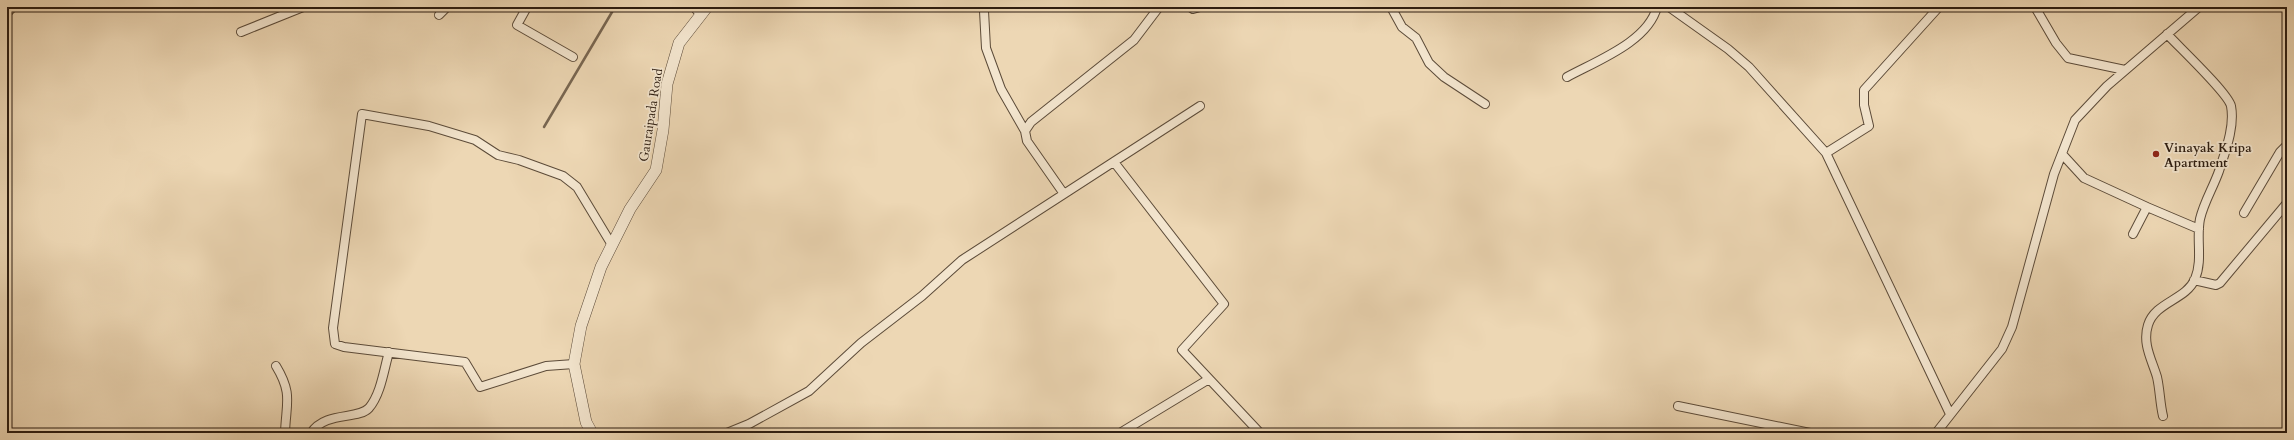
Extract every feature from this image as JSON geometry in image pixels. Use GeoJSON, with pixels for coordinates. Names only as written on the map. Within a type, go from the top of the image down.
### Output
{"type":"FeatureCollection","features":[{"type":"Feature","properties":{"kind":"street"},"geometry":{"type":"LineString","coordinates":[[7,13],[13,7]]}},
{"type":"Feature","properties":{"kind":"street"},"geometry":{"type":"LineString","coordinates":[[241,32],[304,7]]}},
{"type":"Feature","properties":{"kind":"street"},"geometry":{"type":"LineString","coordinates":[[439,15],[447,7]]}},
{"type":"Feature","properties":{"kind":"street"},"geometry":{"type":"LineString","coordinates":[[527,7],[517,25],[573,57]]}},
{"type":"Feature","properties":{"kind":"street"},"geometry":{"type":"LineString","coordinates":[[1025,131],[1031,122],[1134,40],[1159,7]]}},
{"type":"Feature","properties":{"kind":"street"},"geometry":{"type":"LineString","coordinates":[[1190,7],[1193,9],[1200,7]]}},
{"type":"Feature","properties":{"kind":"street"},"geometry":{"type":"LineString","coordinates":[[1391,7],[1402,27],[1416,38],[1429,63],[1444,77],[1485,104]]}},
{"type":"Feature","properties":{"kind":"street"},"geometry":{"type":"LineString","coordinates":[[1567,77],[1631,41],[1648,26],[1657,7]]}},
{"type":"Feature","properties":{"kind":"street"},"geometry":{"type":"LineString","coordinates":[[1669,7],[1728,49],[1749,67],[1826,153],[1950,414]]}},
{"type":"Feature","properties":{"kind":"street"},"geometry":{"type":"LineString","coordinates":[[2035,7],[2056,43],[2068,58],[2125,70]]}},
{"type":"Feature","properties":{"kind":"street"},"geometry":{"type":"LineString","coordinates":[[1936,433],[2002,349],[2012,327],[2054,174],[2075,120],[2125,70],[2199,7]]}},
{"type":"Feature","properties":{"kind":"street"},"geometry":{"type":"LineString","coordinates":[[1826,153],[1869,126],[1864,105],[1864,90],[1938,8]]}},
{"type":"Feature","properties":{"kind":"street","name":"Gauraipada Road"},"geometry":{"type":"LineString","coordinates":[[592,433],[586,422],[574,364],[581,326],[601,267],[630,210],[656,170],[663,130],[667,84],[679,43],[700,10]]}},
{"type":"Feature","properties":{"kind":"street"},"geometry":{"type":"LineString","coordinates":[[984,11],[986,48],[1001,89],[1025,131],[1027,141],[1064,194]]}},
{"type":"Feature","properties":{"kind":"street"},"geometry":{"type":"LineString","coordinates":[[2163,416],[2157,377],[2146,339],[2148,324],[2156,312],[2168,301],[2184,293],[2194,280],[2200,259],[2200,220],[2206,198],[2218,173],[2230,135],[2230,104],[2167,34]]}},
{"type":"Feature","properties":{"kind":"street"},"geometry":{"type":"LineString","coordinates":[[727,433],[749,424],[809,391],[861,343],[922,296],[962,260],[1200,106]]}},
{"type":"Feature","properties":{"kind":"street"},"geometry":{"type":"LineString","coordinates":[[574,364],[546,366],[480,387],[465,362],[344,347],[336,344],[333,338],[362,114],[429,126],[475,140],[498,155],[519,160],[563,176],[577,187],[612,245]]}},
{"type":"Feature","properties":{"kind":"street"},"geometry":{"type":"LineString","coordinates":[[2244,214],[2280,152],[2287,145]]}},
{"type":"Feature","properties":{"kind":"street"},"geometry":{"type":"LineString","coordinates":[[2062,154],[2084,178],[2147,207],[2200,228]]}},
{"type":"Feature","properties":{"kind":"street"},"geometry":{"type":"LineString","coordinates":[[1114,162],[1224,304],[1182,350],[1260,433]]}},
{"type":"Feature","properties":{"kind":"street"},"geometry":{"type":"LineString","coordinates":[[2194,280],[2216,285],[2220,283],[2287,203]]}},
{"type":"Feature","properties":{"kind":"street"},"geometry":{"type":"LineString","coordinates":[[2133,234],[2147,207]]}},
{"type":"Feature","properties":{"kind":"street"},"geometry":{"type":"LineString","coordinates":[[311,433],[321,423],[340,416],[360,413],[369,407],[378,390],[388,352]]}},
{"type":"Feature","properties":{"kind":"street"},"geometry":{"type":"LineString","coordinates":[[276,366],[287,388],[289,400],[285,433]]}},
{"type":"Feature","properties":{"kind":"street"},"geometry":{"type":"LineString","coordinates":[[1120,433],[1209,379]]}},
{"type":"Feature","properties":{"kind":"street"},"geometry":{"type":"LineString","coordinates":[[1678,406],[1810,433]]}},
{"type":"Feature","properties":{"kind":"waterway"},"geometry":{"type":"LineString","coordinates":[[544,127],[615,7]]}},
{"type":"Feature","properties":{"kind":"place","name":"Vinayak Kripa Apartment"},"geometry":{"type":"Point","coordinates":[2156,154]}}]}
